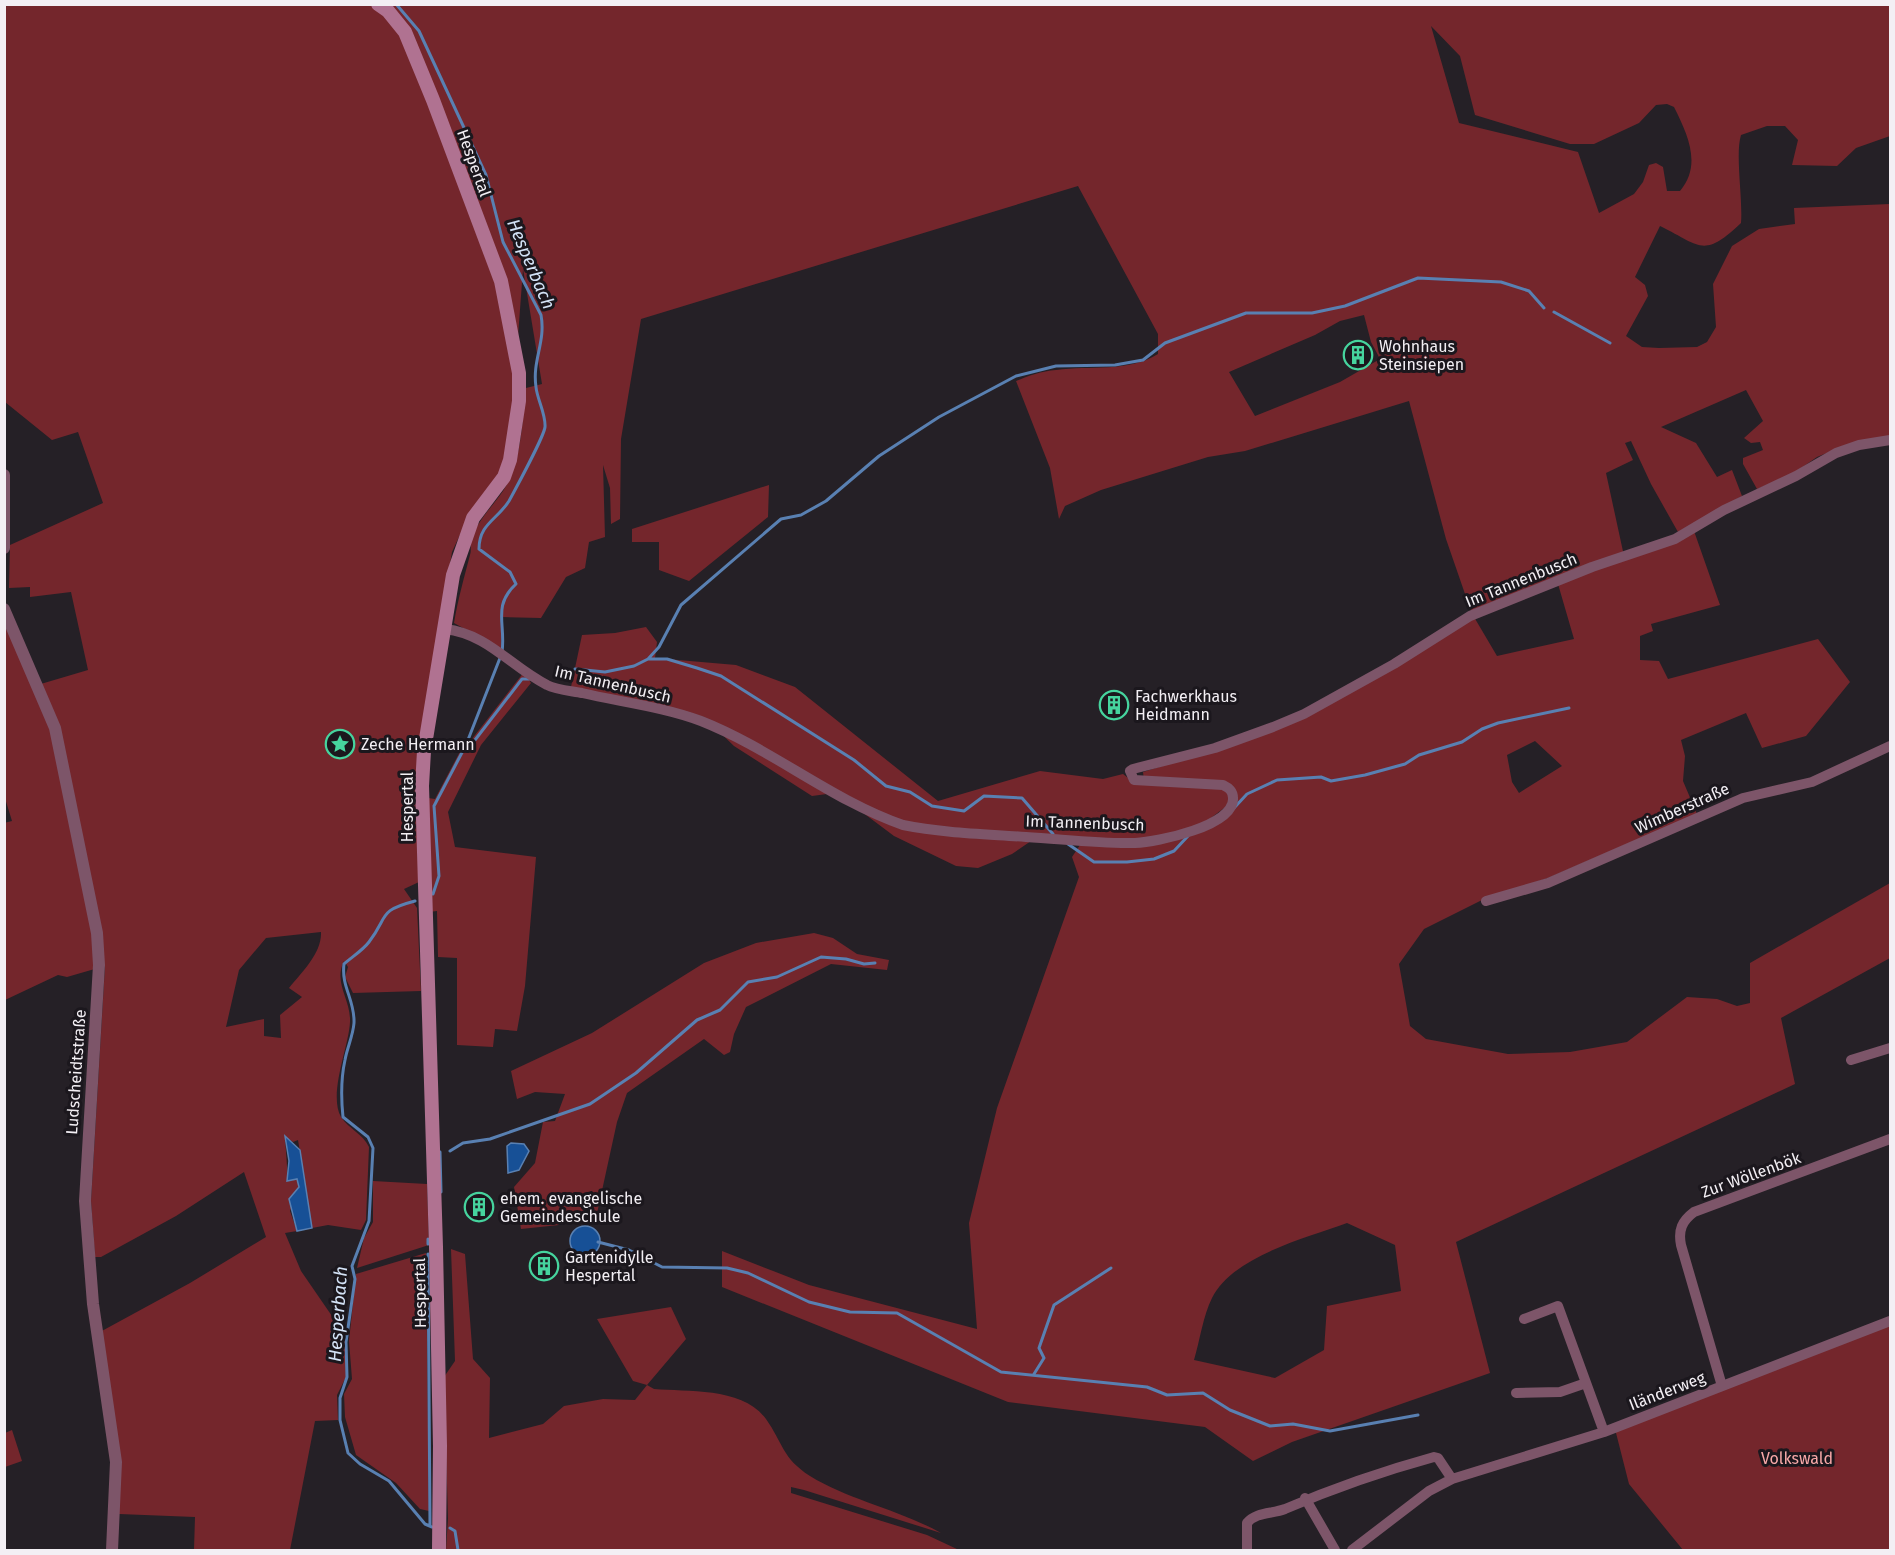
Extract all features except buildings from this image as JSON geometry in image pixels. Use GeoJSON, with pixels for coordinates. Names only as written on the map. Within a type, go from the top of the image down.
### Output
{"type":"FeatureCollection","features":[{"type":"Feature","properties":{"kind":"main road","name":"Hespertal"},"geometry":{"type":"LineString","coordinates":[[378,4],[388,11],[405,33],[433,100],[501,281],[519,373],[519,401],[510,460],[504,477],[473,518],[465,535],[453,575],[424,751],[422,786],[440,1446],[439,1551]]}},
{"type":"Feature","properties":{"kind":"street","name":"Im Tannenbusch"},"geometry":{"type":"LineString","coordinates":[[445,629],[475,638],[548,686],[671,713],[705,723],[843,798],[903,825],[1098,842],[1151,841],[1201,828],[1222,818],[1233,803],[1233,795],[1230,789],[1222,785],[1140,782],[1130,776],[1130,771],[1133,769],[1215,748],[1304,714],[1394,664],[1470,616],[1592,567],[1675,539],[1724,510],[1796,476],[1836,453],[1859,445],[1890,440]]}},
{"type":"Feature","properties":{"kind":"street"},"geometry":{"type":"LineString","coordinates":[[4,475],[4,548]]}},
{"type":"Feature","properties":{"kind":"street","name":"Ludscheidtstraße"},"geometry":{"type":"LineString","coordinates":[[4,609],[55,728],[97,933],[99,965],[85,1208],[93,1304],[116,1462],[112,1551]]}},
{"type":"Feature","properties":{"kind":"street","name":"Wimberstraße"},"geometry":{"type":"LineString","coordinates":[[1486,901],[1548,883],[1743,798],[1812,782],[1890,746]]}},
{"type":"Feature","properties":{"kind":"street"},"geometry":{"type":"LineString","coordinates":[[1851,1060],[1890,1048]]}},
{"type":"Feature","properties":{"kind":"street","name":"Zur Wöllenbök"},"geometry":{"type":"LineString","coordinates":[[1722,1386],[1681,1245],[1681,1227],[1685,1219],[1694,1212],[1890,1139]]}},
{"type":"Feature","properties":{"kind":"street"},"geometry":{"type":"LineString","coordinates":[[1524,1319],[1558,1306],[1604,1432]]}},
{"type":"Feature","properties":{"kind":"street","name":"Iländerweg"},"geometry":{"type":"LineString","coordinates":[[1352,1551],[1430,1491],[1452,1479],[1604,1432],[1890,1321]]}},
{"type":"Feature","properties":{"kind":"street"},"geometry":{"type":"LineString","coordinates":[[1516,1393],[1560,1392],[1586,1383]]}},
{"type":"Feature","properties":{"kind":"street"},"geometry":{"type":"LineString","coordinates":[[1247,1551],[1247,1523],[1252,1517],[1284,1509],[1305,1498],[1434,1457],[1438,1458],[1452,1479]]}},
{"type":"Feature","properties":{"kind":"street"},"geometry":{"type":"LineString","coordinates":[[1305,1498],[1335,1551]]}},
{"type":"Feature","properties":{"kind":"green space"},"geometry":{"type":"Polygon","coordinates":[[[5,5],[1890,5],[1890,136],[1856,148],[1837,166],[1792,165],[1798,140],[1785,126],[1767,126],[1741,135],[1739,153],[1741,223],[1718,241],[1702,246],[1660,226],[1635,277],[1645,285],[1648,296],[1626,336],[1642,347],[1697,347],[1707,342],[1716,327],[1713,284],[1732,246],[1759,229],[1795,224],[1794,208],[1890,204],[1890,437],[1849,444],[1817,457],[1791,475],[1757,489],[1743,464],[1743,458],[1763,450],[1760,442],[1751,443],[1744,438],[1763,421],[1746,390],[1661,427],[1696,443],[1717,477],[1732,470],[1742,496],[1678,532],[1651,484],[1631,441],[1625,443],[1633,460],[1606,473],[1624,556],[1694,531],[1720,605],[1651,624],[1653,631],[1640,636],[1640,660],[1659,661],[1668,679],[1818,639],[1850,682],[1806,736],[1762,748],[1746,713],[1681,740],[1685,756],[1683,781],[1697,814],[1548,878],[1480,901],[1424,929],[1399,964],[1410,1026],[1426,1039],[1508,1054],[1570,1052],[1627,1042],[1687,997],[1717,999],[1737,1006],[1750,1003],[1750,963],[1890,883],[1890,958],[1781,1018],[1795,1084],[1456,1242],[1490,1373],[1292,1442],[1253,1461],[1205,1427],[1008,1402],[722,1287],[722,1251],[809,1285],[977,1329],[969,1223],[997,1108],[1079,877],[1072,857],[1082,842],[1123,845],[1223,820],[1232,787],[1144,780],[1143,772],[1265,734],[1473,617],[1446,539],[1409,401],[1245,451],[1208,457],[1101,490],[1065,506],[1059,519],[1050,468],[1016,381],[1051,371],[1134,364],[1158,354],[1158,334],[1078,186],[641,319],[621,439],[620,519],[611,524],[610,488],[603,465],[605,537],[589,542],[585,568],[566,577],[541,618],[502,617],[501,649],[454,623],[471,553],[472,537],[503,491],[518,455],[526,388],[542,384],[523,269],[511,431],[503,464],[495,483],[464,526],[452,552],[419,745],[415,793],[419,882],[404,889],[417,908],[421,991],[353,993],[345,977],[348,967],[344,961],[341,969],[341,984],[350,1014],[350,1022],[338,1083],[338,1107],[344,1121],[369,1147],[366,1220],[361,1230],[328,1225],[312,1228],[298,1140],[293,1142],[285,1137],[288,1181],[297,1179],[299,1187],[290,1211],[297,1231],[285,1233],[301,1271],[345,1335],[346,1377],[337,1395],[338,1420],[315,1421],[290,1550],[194,1550],[195,1517],[119,1514],[100,1332],[190,1283],[266,1237],[244,1172],[176,1216],[101,1257],[95,1257],[91,1201],[105,966],[67,977],[58,975],[5,1000],[4,823],[12,821],[4,795],[4,623],[34,686],[88,670],[71,592],[30,597],[30,587],[9,588],[10,545],[103,503],[78,432],[52,440],[5,402],[5,5]],[[1431,26],[1459,123],[1578,152],[1599,213],[1634,194],[1643,182],[1649,165],[1656,163],[1663,167],[1667,191],[1680,191],[1690,171],[1688,139],[1674,107],[1667,104],[1656,105],[1639,123],[1594,144],[1570,144],[1475,115],[1460,56],[1431,26]],[[1364,315],[1340,321],[1315,335],[1229,372],[1255,416],[1340,382],[1380,359],[1371,342],[1364,315]],[[1558,584],[1474,617],[1497,656],[1574,639],[1558,584]],[[1535,741],[1507,755],[1512,782],[1519,793],[1562,766],[1535,741]],[[321,932],[266,938],[239,970],[226,1027],[264,1019],[264,1036],[281,1038],[280,1015],[302,997],[289,988],[315,955],[321,932]],[[1347,1223],[1292,1242],[1253,1260],[1222,1283],[1209,1305],[1194,1360],[1275,1378],[1324,1350],[1327,1306],[1401,1291],[1395,1245],[1347,1223]]]}},
{"type":"Feature","properties":{"kind":"green space"},"geometry":{"type":"Polygon","coordinates":[[[769,485],[768,517],[689,581],[659,570],[659,542],[632,542],[632,529],[769,485]]]}},
{"type":"Feature","properties":{"kind":"green space"},"geometry":{"type":"Polygon","coordinates":[[[646,627],[657,642],[655,658],[736,665],[795,687],[938,801],[1040,771],[1103,779],[1123,774],[1132,781],[1223,788],[1231,796],[1228,805],[1199,827],[1150,839],[1031,841],[1012,854],[978,868],[956,866],[894,836],[854,806],[827,794],[812,796],[734,746],[704,717],[571,687],[582,635],[615,633],[646,627]]]}},
{"type":"Feature","properties":{"kind":"green space"},"geometry":{"type":"Polygon","coordinates":[[[524,672],[531,683],[481,745],[448,812],[455,847],[536,857],[525,986],[517,1031],[495,1029],[493,1047],[457,1045],[457,958],[438,957],[437,911],[429,912],[428,798],[435,799],[464,744],[472,739],[524,672]]]}},
{"type":"Feature","properties":{"kind":"green space"},"geometry":{"type":"Polygon","coordinates":[[[814,933],[833,938],[857,954],[889,960],[887,970],[831,964],[746,1007],[734,1034],[730,1052],[724,1055],[704,1039],[627,1093],[617,1122],[596,1218],[586,1216],[559,1225],[521,1229],[514,1187],[535,1163],[543,1122],[555,1121],[565,1094],[535,1092],[517,1099],[511,1071],[592,1033],[704,963],[756,943],[814,933]]]}},
{"type":"Feature","properties":{"kind":"green space"},"geometry":{"type":"Polygon","coordinates":[[[373,1181],[427,1184],[429,1245],[357,1268],[364,1238],[373,1222],[373,1181]]]}},
{"type":"Feature","properties":{"kind":"green space"},"geometry":{"type":"Polygon","coordinates":[[[451,1249],[465,1254],[473,1359],[490,1378],[489,1438],[543,1424],[564,1406],[603,1399],[635,1400],[647,1385],[654,1389],[698,1391],[729,1396],[744,1401],[756,1409],[766,1419],[788,1456],[810,1476],[841,1492],[941,1533],[804,1490],[791,1487],[791,1493],[927,1535],[959,1550],[446,1550],[448,1519],[444,1377],[455,1361],[451,1249]]]}},
{"type":"Feature","properties":{"kind":"green space"},"geometry":{"type":"Polygon","coordinates":[[[426,1253],[429,1511],[420,1509],[396,1483],[356,1455],[345,1417],[344,1394],[352,1379],[349,1341],[356,1274],[426,1253]]]}},
{"type":"Feature","properties":{"kind":"green space"},"geometry":{"type":"Polygon","coordinates":[[[671,1307],[686,1339],[647,1385],[633,1381],[597,1319],[671,1307]]]}},
{"type":"Feature","properties":{"kind":"green space","name":"Volkswald"},"geometry":{"type":"Polygon","coordinates":[[[1890,1322],[1890,1550],[1683,1550],[1629,1484],[1615,1429],[1890,1322]]]}},
{"type":"Feature","properties":{"kind":"green space"},"geometry":{"type":"Polygon","coordinates":[[[12,1430],[22,1461],[5,1467],[5,1433],[12,1430]]]}},
{"type":"Feature","properties":{"kind":"water"},"geometry":{"type":"Polygon","coordinates":[[[285,1136],[300,1150],[312,1228],[297,1231],[289,1199],[299,1187],[297,1179],[287,1181],[289,1161],[285,1136]]]}},
{"type":"Feature","properties":{"kind":"water"},"geometry":{"type":"Polygon","coordinates":[[[511,1143],[524,1144],[529,1151],[519,1170],[508,1173],[507,1146],[511,1143]]]}},
{"type":"Feature","properties":{"kind":"water"},"geometry":{"type":"Polygon","coordinates":[[[585,1226],[596,1230],[600,1241],[596,1252],[585,1256],[574,1252],[570,1241],[574,1230],[585,1226]]]}},
{"type":"Feature","properties":{"kind":"waterway","name":"Hesperbach"},"geometry":{"type":"LineString","coordinates":[[396,4],[419,31],[486,175],[503,242],[541,315],[542,334],[535,377],[545,427],[509,501],[485,528],[479,549],[510,572],[516,584],[504,600],[502,608],[502,652]]}},
{"type":"Feature","properties":{"kind":"waterway"},"geometry":{"type":"LineString","coordinates":[[648,659],[659,647],[681,605],[781,519],[801,515],[826,501],[879,456],[939,417],[1016,376],[1056,366],[1115,365],[1143,360],[1165,343],[1246,313],[1312,313],[1345,306],[1418,278],[1501,282],[1529,291],[1544,308]]}},
{"type":"Feature","properties":{"kind":"waterway"},"geometry":{"type":"LineString","coordinates":[[1554,312],[1610,343]]}},
{"type":"Feature","properties":{"kind":"waterway","name":"Hesperbach"},"geometry":{"type":"LineString","coordinates":[[433,894],[439,876],[434,806],[466,745],[500,658]]}},
{"type":"Feature","properties":{"kind":"waterway"},"geometry":{"type":"LineString","coordinates":[[575,669],[605,672],[634,666],[648,659],[667,659],[721,676],[854,760],[886,786],[910,792],[932,806],[964,811],[984,796],[1022,798],[1053,834]]}},
{"type":"Feature","properties":{"kind":"waterway"},"geometry":{"type":"LineString","coordinates":[[468,744],[475,740],[522,679],[529,679]]}},
{"type":"Feature","properties":{"kind":"waterway"},"geometry":{"type":"LineString","coordinates":[[1234,808],[1247,794],[1277,780],[1321,777],[1331,781],[1365,775],[1405,764],[1419,755],[1462,742],[1482,729],[1498,723],[1569,708]]}},
{"type":"Feature","properties":{"kind":"waterway"},"geometry":{"type":"LineString","coordinates":[[1068,844],[1094,862],[1127,862],[1154,859],[1174,851],[1188,836]]}},
{"type":"Feature","properties":{"kind":"waterway","name":"Hesperbach"},"geometry":{"type":"LineString","coordinates":[[415,901],[395,908],[385,915],[367,945],[344,964],[344,980],[354,1015],[354,1023],[343,1074],[343,1117],[368,1137],[373,1148],[369,1221],[352,1266],[355,1279],[346,1342],[347,1377],[340,1398],[340,1420],[348,1453],[360,1464],[389,1481],[425,1524],[432,1527]]}},
{"type":"Feature","properties":{"kind":"waterway"},"geometry":{"type":"LineString","coordinates":[[450,1151],[463,1143],[490,1139],[590,1104],[636,1073],[697,1020],[720,1010],[748,982],[777,977],[821,957],[846,959],[864,964],[875,963]]}},
{"type":"Feature","properties":{"kind":"waterway"},"geometry":{"type":"LineString","coordinates":[[440,1152],[441,1192]]}},
{"type":"Feature","properties":{"kind":"waterway"},"geometry":{"type":"LineString","coordinates":[[428,1239],[428,1244]]}},
{"type":"Feature","properties":{"kind":"waterway"},"geometry":{"type":"LineString","coordinates":[[598,1242],[629,1250],[662,1267],[727,1268],[748,1273],[809,1302],[850,1312],[897,1313],[1001,1372],[1147,1387],[1167,1395],[1203,1393],[1230,1410],[1270,1426],[1293,1424],[1330,1431],[1418,1415]]}},
{"type":"Feature","properties":{"kind":"waterway"},"geometry":{"type":"LineString","coordinates":[[428,1254],[430,1525]]}},
{"type":"Feature","properties":{"kind":"waterway"},"geometry":{"type":"LineString","coordinates":[[1034,1374],[1044,1358],[1039,1348],[1054,1305],[1111,1268]]}},
{"type":"Feature","properties":{"kind":"waterway","name":"Hesperbach"},"geometry":{"type":"LineString","coordinates":[[450,1528],[455,1531],[458,1550]]}},
{"type":"Feature","properties":{"kind":"place","name":"Wohnhaus Steinsiepen"},"geometry":{"type":"Point","coordinates":[1358,355]}},
{"type":"Feature","properties":{"kind":"place","name":"Fachwerkhaus Heidmann"},"geometry":{"type":"Point","coordinates":[1114,705]}},
{"type":"Feature","properties":{"kind":"place","name":"Zeche Hermann"},"geometry":{"type":"Point","coordinates":[340,744]}},
{"type":"Feature","properties":{"kind":"place","name":"ehem. evangelische Gemeindeschule"},"geometry":{"type":"Point","coordinates":[479,1207]}},
{"type":"Feature","properties":{"kind":"place","name":"Gartenidylle Hespertal"},"geometry":{"type":"Point","coordinates":[544,1266]}}]}
